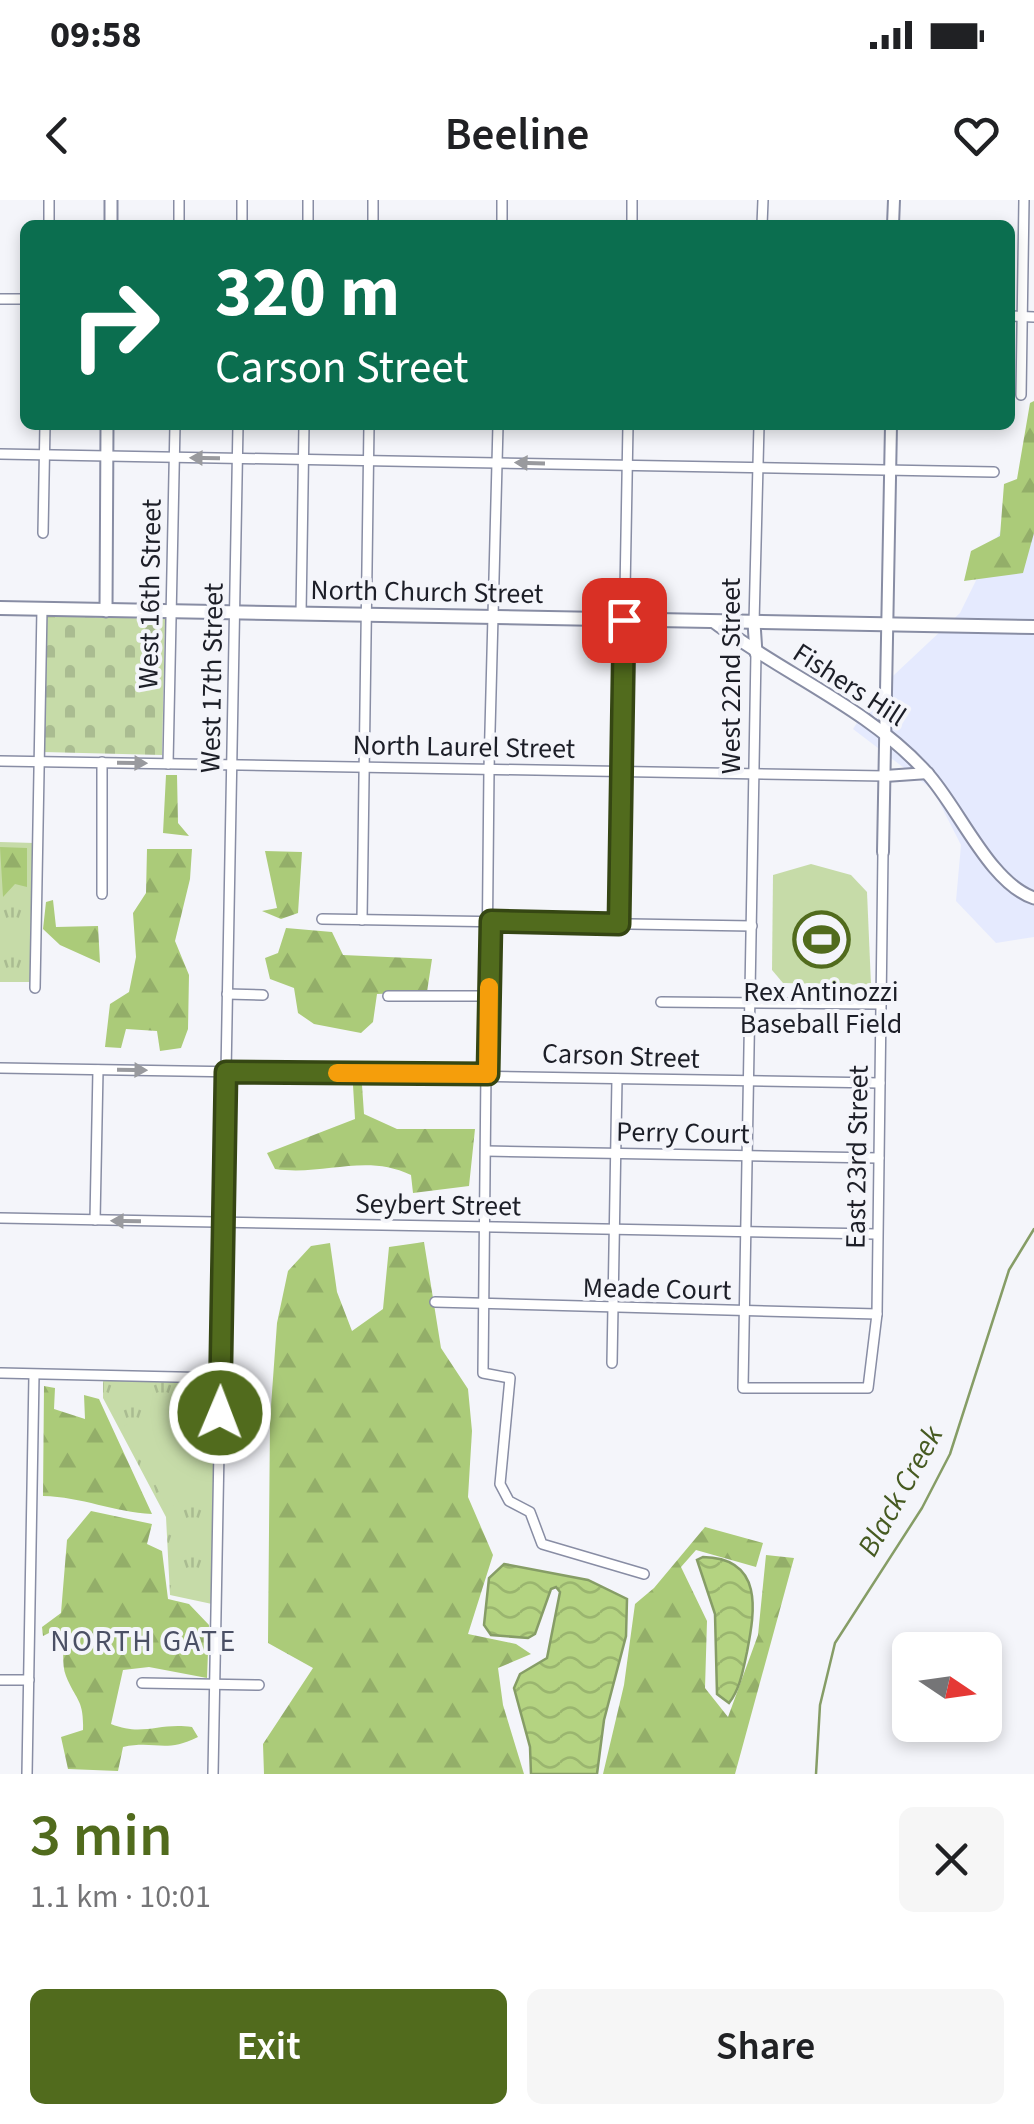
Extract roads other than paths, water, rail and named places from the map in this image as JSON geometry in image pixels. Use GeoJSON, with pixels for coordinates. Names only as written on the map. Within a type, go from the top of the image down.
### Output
{"type":"FeatureCollection","features":[{"type":"Feature","properties":{"kind":"main road"},"geometry":{"type":"LineString","coordinates":[[106,611],[107,430]]}},
{"type":"Feature","properties":{"kind":"main road","name":"North Church Street"},"geometry":{"type":"LineString","coordinates":[[0,608],[1034,626]]}},
{"type":"Feature","properties":{"kind":"main road","name":"Fishers Hill"},"geometry":{"type":"LineString","coordinates":[[714,622],[756,653],[884,731],[928,773],[1010,886],[1034,898]]}},
{"type":"Feature","properties":{"kind":"main road","name":"West 22nd Street"},"geometry":{"type":"LineString","coordinates":[[754,623],[756,653]]}},
{"type":"Feature","properties":{"kind":"street"},"geometry":{"type":"LineString","coordinates":[[1021,395],[1024,200]]}},
{"type":"Feature","properties":{"kind":"street"},"geometry":{"type":"LineString","coordinates":[[1015,316],[1034,317]]}},
{"type":"Feature","properties":{"kind":"street"},"geometry":{"type":"LineString","coordinates":[[43,533],[45,430]]}},
{"type":"Feature","properties":{"kind":"street","name":"West 16th Street"},"geometry":{"type":"LineString","coordinates":[[168,764],[175,430]]}},
{"type":"Feature","properties":{"kind":"street","name":"West 17th Street"},"geometry":{"type":"LineString","coordinates":[[212,1774],[238,430]]}},
{"type":"Feature","properties":{"kind":"street"},"geometry":{"type":"LineString","coordinates":[[301,614],[304,430]]}},
{"type":"Feature","properties":{"kind":"street"},"geometry":{"type":"LineString","coordinates":[[362,920],[369,430]]}},
{"type":"Feature","properties":{"kind":"street"},"geometry":{"type":"LineString","coordinates":[[498,430],[489,769],[491,921],[484,1373],[510,1378],[500,1484],[509,1500],[530,1512],[542,1544],[644,1574]]}},
{"type":"Feature","properties":{"kind":"street"},"geometry":{"type":"LineString","coordinates":[[619,924],[628,430]]}},
{"type":"Feature","properties":{"kind":"street","name":"West 22nd Street"},"geometry":{"type":"LineString","coordinates":[[754,623],[759,430]]}},
{"type":"Feature","properties":{"kind":"street","name":"East 23rd Street"},"geometry":{"type":"LineString","coordinates":[[744,1312],[743,1388],[866,1390],[877,1314],[891,430]]}},
{"type":"Feature","properties":{"kind":"street"},"geometry":{"type":"LineString","coordinates":[[0,454],[890,467],[994,472]]}},
{"type":"Feature","properties":{"kind":"street"},"geometry":{"type":"LineString","coordinates":[[35,988],[42,609]]}},
{"type":"Feature","properties":{"kind":"street","name":"West 22nd Street"},"geometry":{"type":"LineString","coordinates":[[744,1312],[756,653]]}},
{"type":"Feature","properties":{"kind":"street","name":"North Laurel Street"},"geometry":{"type":"LineString","coordinates":[[0,760],[885,776],[928,773]]}},
{"type":"Feature","properties":{"kind":"street"},"geometry":{"type":"LineString","coordinates":[[102,762],[102,894]]}},
{"type":"Feature","properties":{"kind":"street"},"geometry":{"type":"LineString","coordinates":[[322,919],[752,926]]}},
{"type":"Feature","properties":{"kind":"street"},"geometry":{"type":"LineString","coordinates":[[228,994],[262,995]]}},
{"type":"Feature","properties":{"kind":"street"},"geometry":{"type":"LineString","coordinates":[[388,996],[489,996]]}},
{"type":"Feature","properties":{"kind":"street"},"geometry":{"type":"LineString","coordinates":[[660,1002],[882,1004]]}},
{"type":"Feature","properties":{"kind":"street","name":"Carson Street"},"geometry":{"type":"LineString","coordinates":[[0,1068],[880,1084]]}},
{"type":"Feature","properties":{"kind":"street"},"geometry":{"type":"LineString","coordinates":[[95,1220],[98,1070]]}},
{"type":"Feature","properties":{"kind":"street"},"geometry":{"type":"LineString","coordinates":[[612,1363],[617,1079]]}},
{"type":"Feature","properties":{"kind":"street","name":"Perry Court"},"geometry":{"type":"LineString","coordinates":[[486,1150],[878,1158]]}},
{"type":"Feature","properties":{"kind":"street","name":"Seybert Street"},"geometry":{"type":"LineString","coordinates":[[0,1218],[876,1234]]}},
{"type":"Feature","properties":{"kind":"street","name":"Meade Court"},"geometry":{"type":"LineString","coordinates":[[436,1302],[613,1310],[877,1314]]}},
{"type":"Feature","properties":{"kind":"street"},"geometry":{"type":"LineString","coordinates":[[1,1373],[220,1378]]}},
{"type":"Feature","properties":{"kind":"street"},"geometry":{"type":"LineString","coordinates":[[26,1774],[34,1375]]}},
{"type":"Feature","properties":{"kind":"street"},"geometry":{"type":"LineString","coordinates":[[0,1680],[29,1680]]}},
{"type":"Feature","properties":{"kind":"street"},"geometry":{"type":"LineString","coordinates":[[142,1683],[259,1684]]}},
{"type":"Feature","properties":{"kind":"water"},"geometry":{"type":"Polygon","coordinates":[[[703,1557],[737,1566],[751,1590],[747,1652],[729,1703],[717,1694],[715,1614],[697,1560],[703,1557]]]}},
{"type":"Feature","properties":{"kind":"water"},"geometry":{"type":"Polygon","coordinates":[[[504,1564],[588,1580],[627,1599],[626,1636],[604,1720],[597,1774],[531,1774],[530,1747],[514,1688],[520,1674],[547,1658],[560,1592],[556,1587],[551,1589],[535,1634],[528,1638],[491,1635],[484,1625],[489,1578],[504,1564]]]}},
{"type":"Feature","properties":{"kind":"waterway","name":"Black Creek"},"geometry":{"type":"LineString","coordinates":[[816,1774],[820,1705],[835,1643],[922,1508],[950,1454],[1009,1270],[1034,1229]]}},
{"type":"Feature","properties":{"kind":"place","name":"Rex Antinozzi Baseball Field"},"geometry":{"type":"Point","coordinates":[821,940]}},
{"type":"Feature","properties":{"kind":"district","name":"NORTH GATE"},"geometry":{"type":"Point","coordinates":[144,1641]}}]}
